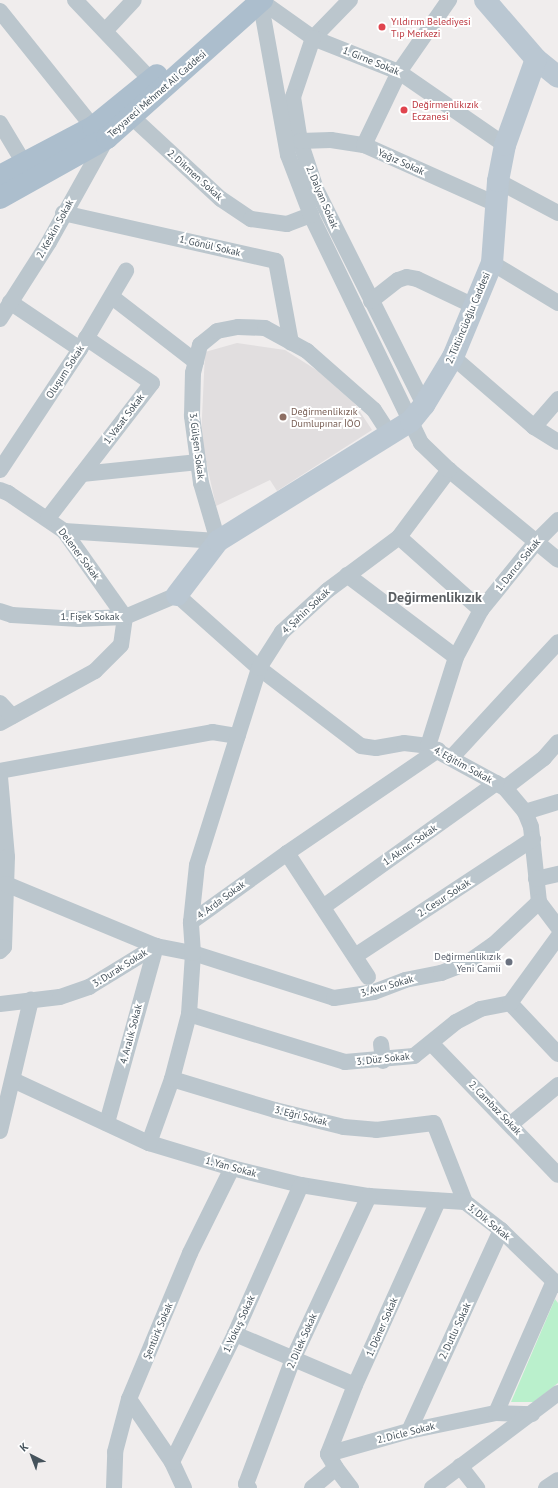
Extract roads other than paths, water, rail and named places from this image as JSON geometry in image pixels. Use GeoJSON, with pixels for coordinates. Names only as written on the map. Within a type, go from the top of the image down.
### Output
{"type":"FeatureCollection","features":[{"type":"Feature","properties":{"kind":"main road","name":"Teyyareci Mehmet Ali Caddesi"},"geometry":{"type":"LineString","coordinates":[[0,198],[100,132],[151,80],[240,0]]}},
{"type":"Feature","properties":{"kind":"main road","name":"Teyyareci Mehmet Ali Caddesi"},"geometry":{"type":"LineString","coordinates":[[0,176],[24,163],[100,132],[132,117],[261,0]]}},
{"type":"Feature","properties":{"kind":"street"},"geometry":{"type":"LineString","coordinates":[[75,0],[151,80]]}},
{"type":"Feature","properties":{"kind":"street"},"geometry":{"type":"LineString","coordinates":[[105,31],[134,0]]}},
{"type":"Feature","properties":{"kind":"street"},"geometry":{"type":"LineString","coordinates":[[261,0],[313,38],[350,0]]}},
{"type":"Feature","properties":{"kind":"street","name":"2. Dalyan Sokak"},"geometry":{"type":"LineString","coordinates":[[261,0],[288,155],[311,215],[399,400],[418,413]]}},
{"type":"Feature","properties":{"kind":"street"},"geometry":{"type":"LineString","coordinates":[[364,145],[399,72],[449,0]]}},
{"type":"Feature","properties":{"kind":"street"},"geometry":{"type":"LineString","coordinates":[[485,0],[536,59],[558,77]]}},
{"type":"Feature","properties":{"kind":"street"},"geometry":{"type":"LineString","coordinates":[[0,11],[100,132]]}},
{"type":"Feature","properties":{"kind":"street","name":"1. Girne Sokak"},"geometry":{"type":"LineString","coordinates":[[313,38],[399,72],[505,144]]}},
{"type":"Feature","properties":{"kind":"street","name":"2. Dalyan Sokak"},"geometry":{"type":"LineString","coordinates":[[313,38],[293,97],[300,141],[316,189],[371,301],[418,413]]}},
{"type":"Feature","properties":{"kind":"street","name":"2. Tütüncüoğlu Caddesi"},"geometry":{"type":"LineString","coordinates":[[418,413],[453,356],[492,263],[498,205],[498,180],[505,144],[536,59]]}},
{"type":"Feature","properties":{"kind":"street","name":"2. Dikmen Sokak"},"geometry":{"type":"LineString","coordinates":[[132,117],[221,199],[251,219],[287,224],[311,215]]}},
{"type":"Feature","properties":{"kind":"street"},"geometry":{"type":"LineString","coordinates":[[0,123],[24,163]]}},
{"type":"Feature","properties":{"kind":"street","name":"2. Keskin Sokak"},"geometry":{"type":"LineString","coordinates":[[0,319],[49,242],[100,132]]}},
{"type":"Feature","properties":{"kind":"street","name":"Yağız Sokak"},"geometry":{"type":"LineString","coordinates":[[300,141],[330,140],[364,145],[498,205]]}},
{"type":"Feature","properties":{"kind":"street"},"geometry":{"type":"LineString","coordinates":[[498,180],[558,213]]}},
{"type":"Feature","properties":{"kind":"street","name":"1. Gönül Sokak"},"geometry":{"type":"LineString","coordinates":[[63,213],[276,262],[291,343]]}},
{"type":"Feature","properties":{"kind":"street"},"geometry":{"type":"LineString","coordinates":[[492,263],[558,303]]}},
{"type":"Feature","properties":{"kind":"street","name":"Oluşum Sokak"},"geometry":{"type":"LineString","coordinates":[[0,470],[83,344],[126,271]]}},
{"type":"Feature","properties":{"kind":"street"},"geometry":{"type":"LineString","coordinates":[[371,301],[398,280],[407,277],[417,279],[474,306]]}},
{"type":"Feature","properties":{"kind":"street"},"geometry":{"type":"LineString","coordinates":[[112,297],[196,362]]}},
{"type":"Feature","properties":{"kind":"street","name":"1. Vasat Sokak"},"geometry":{"type":"LineString","coordinates":[[10,302],[152,384],[48,518]]}},
{"type":"Feature","properties":{"kind":"street","name":"3. Gülşen Sokak"},"geometry":{"type":"LineString","coordinates":[[218,541],[201,483],[192,416],[193,373],[200,345],[217,330],[238,327],[265,328],[307,351],[374,410],[389,433]]}},
{"type":"Feature","properties":{"kind":"street"},"geometry":{"type":"LineString","coordinates":[[453,356],[534,427],[558,442]]}},
{"type":"Feature","properties":{"kind":"street"},"geometry":{"type":"LineString","coordinates":[[534,427],[558,399]]}},
{"type":"Feature","properties":{"kind":"street"},"geometry":{"type":"LineString","coordinates":[[177,595],[218,541],[389,433],[418,413],[421,443],[449,470],[558,560]]}},
{"type":"Feature","properties":{"kind":"street"},"geometry":{"type":"LineString","coordinates":[[82,474],[198,462]]}},
{"type":"Feature","properties":{"kind":"street","name":"4. Şahin Sokak"},"geometry":{"type":"LineString","coordinates":[[191,922],[197,865],[259,668],[282,632],[347,575],[399,537],[449,470]]}},
{"type":"Feature","properties":{"kind":"street","name":"Delener Sokak"},"geometry":{"type":"LineString","coordinates":[[0,490],[8,493],[48,518],[64,531],[125,617]]}},
{"type":"Feature","properties":{"kind":"street","name":"1. Darıca Sokak"},"geometry":{"type":"LineString","coordinates":[[439,751],[456,657],[481,610],[536,542],[558,520]]}},
{"type":"Feature","properties":{"kind":"street"},"geometry":{"type":"LineString","coordinates":[[64,531],[218,541]]}},
{"type":"Feature","properties":{"kind":"street"},"geometry":{"type":"LineString","coordinates":[[399,537],[481,610]]}},
{"type":"Feature","properties":{"kind":"street"},"geometry":{"type":"LineString","coordinates":[[347,575],[456,657]]}},
{"type":"Feature","properties":{"kind":"street","name":"1. Fişek Sokak"},"geometry":{"type":"LineString","coordinates":[[0,611],[12,615],[79,619],[125,617],[177,595]]}},
{"type":"Feature","properties":{"kind":"street","name":"4. Eğitim Sokak"},"geometry":{"type":"LineString","coordinates":[[177,595],[259,668],[361,746],[376,748],[404,743],[439,751],[501,786],[525,812],[531,826],[540,902],[558,927]]}},
{"type":"Feature","properties":{"kind":"street"},"geometry":{"type":"LineString","coordinates":[[0,703],[6,719],[94,671],[121,645],[125,617]]}},
{"type":"Feature","properties":{"kind":"street","name":"4. Arda Sokak"},"geometry":{"type":"LineString","coordinates":[[149,1143],[172,1079],[189,1014],[193,953],[191,922],[286,853],[439,751],[558,642]]}},
{"type":"Feature","properties":{"kind":"street"},"geometry":{"type":"LineString","coordinates":[[0,770],[212,732],[238,736]]}},
{"type":"Feature","properties":{"kind":"street","name":"1. Akıncı Sokak"},"geometry":{"type":"LineString","coordinates":[[323,907],[544,758],[558,742]]}},
{"type":"Feature","properties":{"kind":"street"},"geometry":{"type":"LineString","coordinates":[[0,776],[3,858],[6,884],[2,949]]}},
{"type":"Feature","properties":{"kind":"street"},"geometry":{"type":"LineString","coordinates":[[525,812],[558,802]]}},
{"type":"Feature","properties":{"kind":"street","name":"2. Cesur Sokak"},"geometry":{"type":"LineString","coordinates":[[355,956],[533,839]]}},
{"type":"Feature","properties":{"kind":"street"},"geometry":{"type":"LineString","coordinates":[[286,853],[368,977]]}},
{"type":"Feature","properties":{"kind":"street"},"geometry":{"type":"LineString","coordinates":[[536,878],[558,874]]}},
{"type":"Feature","properties":{"kind":"street"},"geometry":{"type":"LineString","coordinates":[[6,884],[156,946]]}},
{"type":"Feature","properties":{"kind":"street","name":"3. Avcı Sokak"},"geometry":{"type":"LineString","coordinates":[[193,953],[334,998],[374,992],[405,980],[441,973],[467,963],[493,944],[540,902]]}},
{"type":"Feature","properties":{"kind":"street"},"geometry":{"type":"LineString","coordinates":[[558,937],[510,1003],[558,1054]]}},
{"type":"Feature","properties":{"kind":"street","name":"3. Durak Sokak"},"geometry":{"type":"LineString","coordinates":[[0,1004],[60,997],[89,987],[156,946],[193,953]]}},
{"type":"Feature","properties":{"kind":"street","name":"4. Aralık Sokak"},"geometry":{"type":"LineString","coordinates":[[107,1123],[156,946]]}},
{"type":"Feature","properties":{"kind":"street"},"geometry":{"type":"LineString","coordinates":[[0,1131],[31,1000]]}},
{"type":"Feature","properties":{"kind":"street","name":"3. Düz Sokak"},"geometry":{"type":"LineString","coordinates":[[189,1014],[345,1062],[383,1060],[414,1056],[456,1022],[480,1009],[510,1003]]}},
{"type":"Feature","properties":{"kind":"street","name":"2. Cambaz Sokak"},"geometry":{"type":"LineString","coordinates":[[431,1043],[511,1124],[558,1175]]}},
{"type":"Feature","properties":{"kind":"street"},"geometry":{"type":"LineString","coordinates":[[381,1044],[383,1060]]}},
{"type":"Feature","properties":{"kind":"street","name":"3. Eğri Sokak"},"geometry":{"type":"LineString","coordinates":[[172,1079],[276,1110],[344,1127],[376,1130],[434,1123]]}},
{"type":"Feature","properties":{"kind":"street","name":"1. Yan Sokak"},"geometry":{"type":"LineString","coordinates":[[13,1080],[149,1143],[232,1168],[301,1185],[369,1196],[464,1202]]}},
{"type":"Feature","properties":{"kind":"street"},"geometry":{"type":"LineString","coordinates":[[511,1124],[558,1085]]}},
{"type":"Feature","properties":{"kind":"street","name":"3. Dik Sokak"},"geometry":{"type":"LineString","coordinates":[[434,1123],[464,1202],[501,1230],[556,1283]]}},
{"type":"Feature","properties":{"kind":"street","name":"Şentürk Sokak"},"geometry":{"type":"LineString","coordinates":[[114,1488],[115,1452],[129,1399],[190,1253],[232,1168]]}},
{"type":"Feature","properties":{"kind":"street","name":"1. Yokuş Sokak"},"geometry":{"type":"LineString","coordinates":[[172,1462],[235,1334],[301,1185]]}},
{"type":"Feature","properties":{"kind":"street","name":"2. Dilek Sokak"},"geometry":{"type":"LineString","coordinates":[[249,1488],[246,1484],[293,1359],[369,1196]]}},
{"type":"Feature","properties":{"kind":"street","name":"1. Döner Sokak"},"geometry":{"type":"LineString","coordinates":[[328,1454],[355,1385],[438,1201]]}},
{"type":"Feature","properties":{"kind":"street","name":"2. Dutlu Sokak"},"geometry":{"type":"LineString","coordinates":[[409,1431],[501,1230]]}},
{"type":"Feature","properties":{"kind":"street"},"geometry":{"type":"LineString","coordinates":[[496,1413],[556,1283]]}},
{"type":"Feature","properties":{"kind":"street"},"geometry":{"type":"LineString","coordinates":[[235,1334],[355,1385]]}},
{"type":"Feature","properties":{"kind":"street"},"geometry":{"type":"LineString","coordinates":[[432,1488],[558,1393]]}},
{"type":"Feature","properties":{"kind":"street"},"geometry":{"type":"LineString","coordinates":[[129,1399],[172,1462],[184,1488]]}},
{"type":"Feature","properties":{"kind":"street","name":"2. Dicle Sokak"},"geometry":{"type":"LineString","coordinates":[[328,1454],[409,1431],[496,1413],[532,1414]]}},
{"type":"Feature","properties":{"kind":"street"},"geometry":{"type":"LineString","coordinates":[[328,1454],[336,1468],[352,1488]]}},
{"type":"Feature","properties":{"kind":"street"},"geometry":{"type":"LineString","coordinates":[[460,1466],[477,1488]]}},
{"type":"Feature","properties":{"kind":"street"},"geometry":{"type":"LineString","coordinates":[[312,1488],[336,1468]]}},
{"type":"Feature","properties":{"kind":"street"},"geometry":{"type":"LineString","coordinates":[[546,1488],[558,1480]]}},
{"type":"Feature","properties":{"kind":"place","name":"Yıldırım Belediyesi Tıp Merkezi"},"geometry":{"type":"Point","coordinates":[382,27]}},
{"type":"Feature","properties":{"kind":"place","name":"Değirmenlikızık Eczanesi"},"geometry":{"type":"Point","coordinates":[404,110]}},
{"type":"Feature","properties":{"kind":"place","name":"Değirmenlikızık Dumlupınar İÖO"},"geometry":{"type":"Point","coordinates":[283,417]}},
{"type":"Feature","properties":{"kind":"place","name":"Değirmenlikızık Yeni Camii"},"geometry":{"type":"Point","coordinates":[509,962]}},
{"type":"Feature","properties":{"kind":"district","name":"Değirmenlikızık"},"geometry":{"type":"Point","coordinates":[435,597]}}]}
